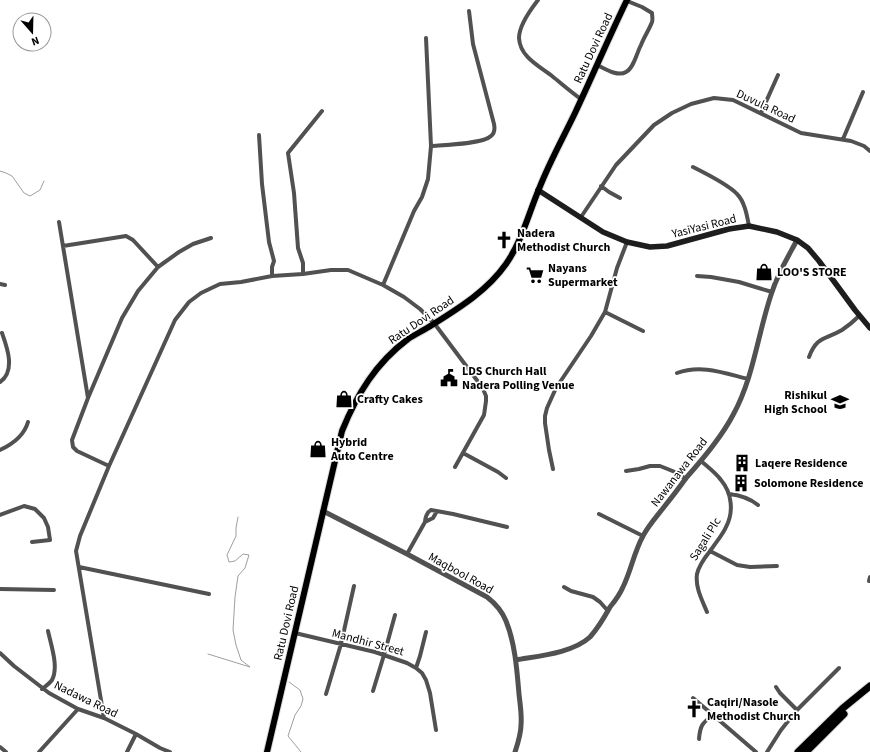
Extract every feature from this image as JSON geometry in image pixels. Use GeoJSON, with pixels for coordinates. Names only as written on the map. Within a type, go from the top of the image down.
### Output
{"type":"FeatureCollection","features":[{"type":"Feature","properties":{"kind":"highway"},"geometry":{"type":"LineString","coordinates":[[798,752],[843,708],[870,686]]}},
{"type":"Feature","properties":{"kind":"highway"},"geometry":{"type":"LineString","coordinates":[[806,752],[846,711],[870,692]]}},
{"type":"Feature","properties":{"kind":"main road","name":"Ratu Dovi Road"},"geometry":{"type":"LineString","coordinates":[[267,752],[342,431],[351,410],[371,375],[390,355],[408,339],[467,302],[488,285],[506,264],[522,235],[538,190],[627,1]]}},
{"type":"Feature","properties":{"kind":"main road","name":"YasiYasi Road"},"geometry":{"type":"LineString","coordinates":[[538,190],[603,232],[628,242],[650,247],[667,246],[729,229],[749,226],[777,232],[797,240],[808,248],[819,261],[859,316],[870,328]]}},
{"type":"Feature","properties":{"kind":"street"},"geometry":{"type":"LineString","coordinates":[[538,0],[529,13],[522,28],[519,37],[521,47],[525,54],[536,65],[581,99]]}},
{"type":"Feature","properties":{"kind":"street"},"geometry":{"type":"LineString","coordinates":[[597,65],[616,73],[626,73],[635,59],[640,45],[648,32],[653,18],[652,13],[627,1]]}},
{"type":"Feature","properties":{"kind":"street"},"geometry":{"type":"LineString","coordinates":[[431,146],[480,141],[491,137],[494,132],[494,124],[473,44],[468,11]]}},
{"type":"Feature","properties":{"kind":"street"},"geometry":{"type":"LineString","coordinates":[[383,285],[428,179],[431,146],[426,38]]}},
{"type":"Feature","properties":{"kind":"street"},"geometry":{"type":"LineString","coordinates":[[761,113],[778,75]]}},
{"type":"Feature","properties":{"kind":"street"},"geometry":{"type":"LineString","coordinates":[[843,139],[863,92]]}},
{"type":"Feature","properties":{"kind":"street","name":"Duvula Road"},"geometry":{"type":"LineString","coordinates":[[580,216],[616,166],[654,125],[672,113],[691,104],[714,98],[733,100],[801,133],[819,137],[843,139],[864,146],[870,151]]}},
{"type":"Feature","properties":{"kind":"street"},"geometry":{"type":"LineString","coordinates":[[303,274],[303,263],[298,248],[294,193],[288,153],[322,111]]}},
{"type":"Feature","properties":{"kind":"street"},"geometry":{"type":"LineString","coordinates":[[259,136],[269,242],[274,261],[272,276]]}},
{"type":"Feature","properties":{"kind":"street"},"geometry":{"type":"LineString","coordinates":[[693,167],[727,186],[737,194],[747,214],[749,226]]}},
{"type":"Feature","properties":{"kind":"street"},"geometry":{"type":"LineString","coordinates":[[601,186],[620,198]]}},
{"type":"Feature","properties":{"kind":"street"},"geometry":{"type":"LineString","coordinates":[[59,222],[88,398]]}},
{"type":"Feature","properties":{"kind":"street"},"geometry":{"type":"LineString","coordinates":[[63,246],[126,236],[134,240],[158,267]]}},
{"type":"Feature","properties":{"kind":"street"},"geometry":{"type":"LineString","coordinates":[[108,466],[77,452],[73,447],[72,440],[122,318],[138,291],[158,267],[193,244],[211,238]]}},
{"type":"Feature","properties":{"kind":"street","name":"Nawanawa Road"},"geometry":{"type":"LineString","coordinates":[[516,660],[560,652],[574,647],[589,638],[596,630],[623,586],[643,536],[655,518],[701,462],[733,416],[742,397],[748,379],[772,292],[797,240]]}},
{"type":"Feature","properties":{"kind":"street"},"geometry":{"type":"LineString","coordinates":[[553,469],[546,429],[545,416],[547,408],[556,388],[591,336],[605,312],[617,268],[628,242]]}},
{"type":"Feature","properties":{"kind":"street"},"geometry":{"type":"LineString","coordinates":[[104,718],[76,551],[80,536],[108,466],[174,320],[189,302],[201,293],[220,284],[241,282],[272,276],[331,270],[348,270],[383,285],[404,298],[420,309],[434,323],[479,383],[486,396],[484,415],[455,467]]}},
{"type":"Feature","properties":{"kind":"street"},"geometry":{"type":"LineString","coordinates":[[697,276],[740,282],[772,292]]}},
{"type":"Feature","properties":{"kind":"street"},"geometry":{"type":"LineString","coordinates":[[605,312],[643,331]]}},
{"type":"Feature","properties":{"kind":"street"},"geometry":{"type":"LineString","coordinates":[[809,358],[815,344],[841,330],[859,316]]}},
{"type":"Feature","properties":{"kind":"street"},"geometry":{"type":"LineString","coordinates":[[0,382],[4,379],[8,371],[9,360],[2,333]]}},
{"type":"Feature","properties":{"kind":"street"},"geometry":{"type":"LineString","coordinates":[[677,373],[685,370],[704,369],[748,379]]}},
{"type":"Feature","properties":{"kind":"street"},"geometry":{"type":"LineString","coordinates":[[0,450],[9,446],[18,439],[26,429],[28,422]]}},
{"type":"Feature","properties":{"kind":"street"},"geometry":{"type":"LineString","coordinates":[[463,453],[506,478]]}},
{"type":"Feature","properties":{"kind":"street"},"geometry":{"type":"LineString","coordinates":[[701,462],[722,481],[729,494],[746,497],[758,505]]}},
{"type":"Feature","properties":{"kind":"street"},"geometry":{"type":"LineString","coordinates":[[626,470],[639,470],[650,466],[660,466],[675,472],[686,479]]}},
{"type":"Feature","properties":{"kind":"street","name":"Sagali Plc"},"geometry":{"type":"LineString","coordinates":[[707,612],[700,594],[697,579],[699,566],[726,527],[729,520],[731,503],[729,494]]}},
{"type":"Feature","properties":{"kind":"street"},"geometry":{"type":"LineString","coordinates":[[0,515],[24,506],[35,509],[44,518],[48,527],[50,540],[32,542]]}},
{"type":"Feature","properties":{"kind":"street"},"geometry":{"type":"LineString","coordinates":[[407,554],[425,522],[425,518],[432,510],[507,527]]}},
{"type":"Feature","properties":{"kind":"street","name":"Maqbool Road"},"geometry":{"type":"LineString","coordinates":[[323,511],[487,597],[500,609],[510,633],[516,660],[522,725],[515,752]]}},
{"type":"Feature","properties":{"kind":"street"},"geometry":{"type":"LineString","coordinates":[[425,522],[433,518],[437,511]]}},
{"type":"Feature","properties":{"kind":"street"},"geometry":{"type":"LineString","coordinates":[[599,514],[643,536]]}},
{"type":"Feature","properties":{"kind":"street"},"geometry":{"type":"LineString","coordinates":[[710,551],[737,565],[750,567],[777,566]]}},
{"type":"Feature","properties":{"kind":"street"},"geometry":{"type":"LineString","coordinates":[[78,567],[209,594]]}},
{"type":"Feature","properties":{"kind":"street"},"geometry":{"type":"LineString","coordinates":[[326,694],[341,644],[354,586]]}},
{"type":"Feature","properties":{"kind":"street"},"geometry":{"type":"LineString","coordinates":[[564,588],[578,594],[592,597],[600,602],[608,611]]}},
{"type":"Feature","properties":{"kind":"street"},"geometry":{"type":"LineString","coordinates":[[0,589],[54,590]]}},
{"type":"Feature","properties":{"kind":"street"},"geometry":{"type":"LineString","coordinates":[[373,691],[395,615]]}},
{"type":"Feature","properties":{"kind":"street"},"geometry":{"type":"LineString","coordinates":[[42,689],[52,680],[55,671],[53,652],[48,631]]}},
{"type":"Feature","properties":{"kind":"street"},"geometry":{"type":"LineString","coordinates":[[416,668],[426,632]]}},
{"type":"Feature","properties":{"kind":"street","name":"Mandhir Street"},"geometry":{"type":"LineString","coordinates":[[295,634],[384,655],[407,663],[416,668],[422,673],[426,680],[430,693],[436,730]]}},
{"type":"Feature","properties":{"kind":"street","name":"Nadawa Road"},"geometry":{"type":"LineString","coordinates":[[0,653],[42,689],[78,709],[104,718],[136,734],[159,750],[170,752]]}},
{"type":"Feature","properties":{"kind":"street"},"geometry":{"type":"LineString","coordinates":[[767,752],[781,730],[797,710],[839,668]]}},
{"type":"Feature","properties":{"kind":"street"},"geometry":{"type":"LineString","coordinates":[[776,687],[797,710]]}},
{"type":"Feature","properties":{"kind":"street"},"geometry":{"type":"LineString","coordinates":[[693,698],[753,751]]}},
{"type":"Feature","properties":{"kind":"street"},"geometry":{"type":"LineString","coordinates":[[39,752],[78,709]]}},
{"type":"Feature","properties":{"kind":"street"},"geometry":{"type":"LineString","coordinates":[[699,739],[701,726],[713,715]]}},
{"type":"Feature","properties":{"kind":"street"},"geometry":{"type":"LineString","coordinates":[[127,752],[136,734]]}},
{"type":"Feature","properties":{"kind":"street"},"geometry":{"type":"LineString","coordinates":[[0,747],[6,752]]}},
{"type":"Feature","properties":{"kind":"waterway"},"geometry":{"type":"LineString","coordinates":[[0,171],[12,176],[24,193],[30,196],[40,190],[44,181]]}},
{"type":"Feature","properties":{"kind":"waterway"},"geometry":{"type":"LineString","coordinates":[[208,654],[250,667],[241,660],[233,630],[238,576],[245,568],[249,555],[243,554],[235,561],[229,562],[227,555],[236,536],[238,517]]}},
{"type":"Feature","properties":{"kind":"waterway"},"geometry":{"type":"LineString","coordinates":[[289,682],[300,690],[303,699],[301,706],[295,715],[288,736],[301,752]]}},
{"type":"Feature","properties":{"kind":"place","name":"Nadera Methodist Church"},"geometry":{"type":"Point","coordinates":[504,240]}},
{"type":"Feature","properties":{"kind":"place","name":"LOO'S STORE"},"geometry":{"type":"Point","coordinates":[764,272]}},
{"type":"Feature","properties":{"kind":"place","name":"Nayans Supermarket"},"geometry":{"type":"Point","coordinates":[535,275]}},
{"type":"Feature","properties":{"kind":"place","name":"LDS Church Hall Nadera Polling Venue"},"geometry":{"type":"Point","coordinates":[449,378]}},
{"type":"Feature","properties":{"kind":"place","name":"Crafty Cakes"},"geometry":{"type":"Point","coordinates":[344,399]}},
{"type":"Feature","properties":{"kind":"place","name":"Rishikul High School"},"geometry":{"type":"Point","coordinates":[840,402]}},
{"type":"Feature","properties":{"kind":"place","name":"Hybrid Auto Centre"},"geometry":{"type":"Point","coordinates":[318,449]}},
{"type":"Feature","properties":{"kind":"place","name":"Laqere Residence"},"geometry":{"type":"Point","coordinates":[742,463]}},
{"type":"Feature","properties":{"kind":"place","name":"Solomone Residence"},"geometry":{"type":"Point","coordinates":[741,483]}},
{"type":"Feature","properties":{"kind":"place","name":"Caqiri/Nasole Methodist Church"},"geometry":{"type":"Point","coordinates":[694,709]}}]}
